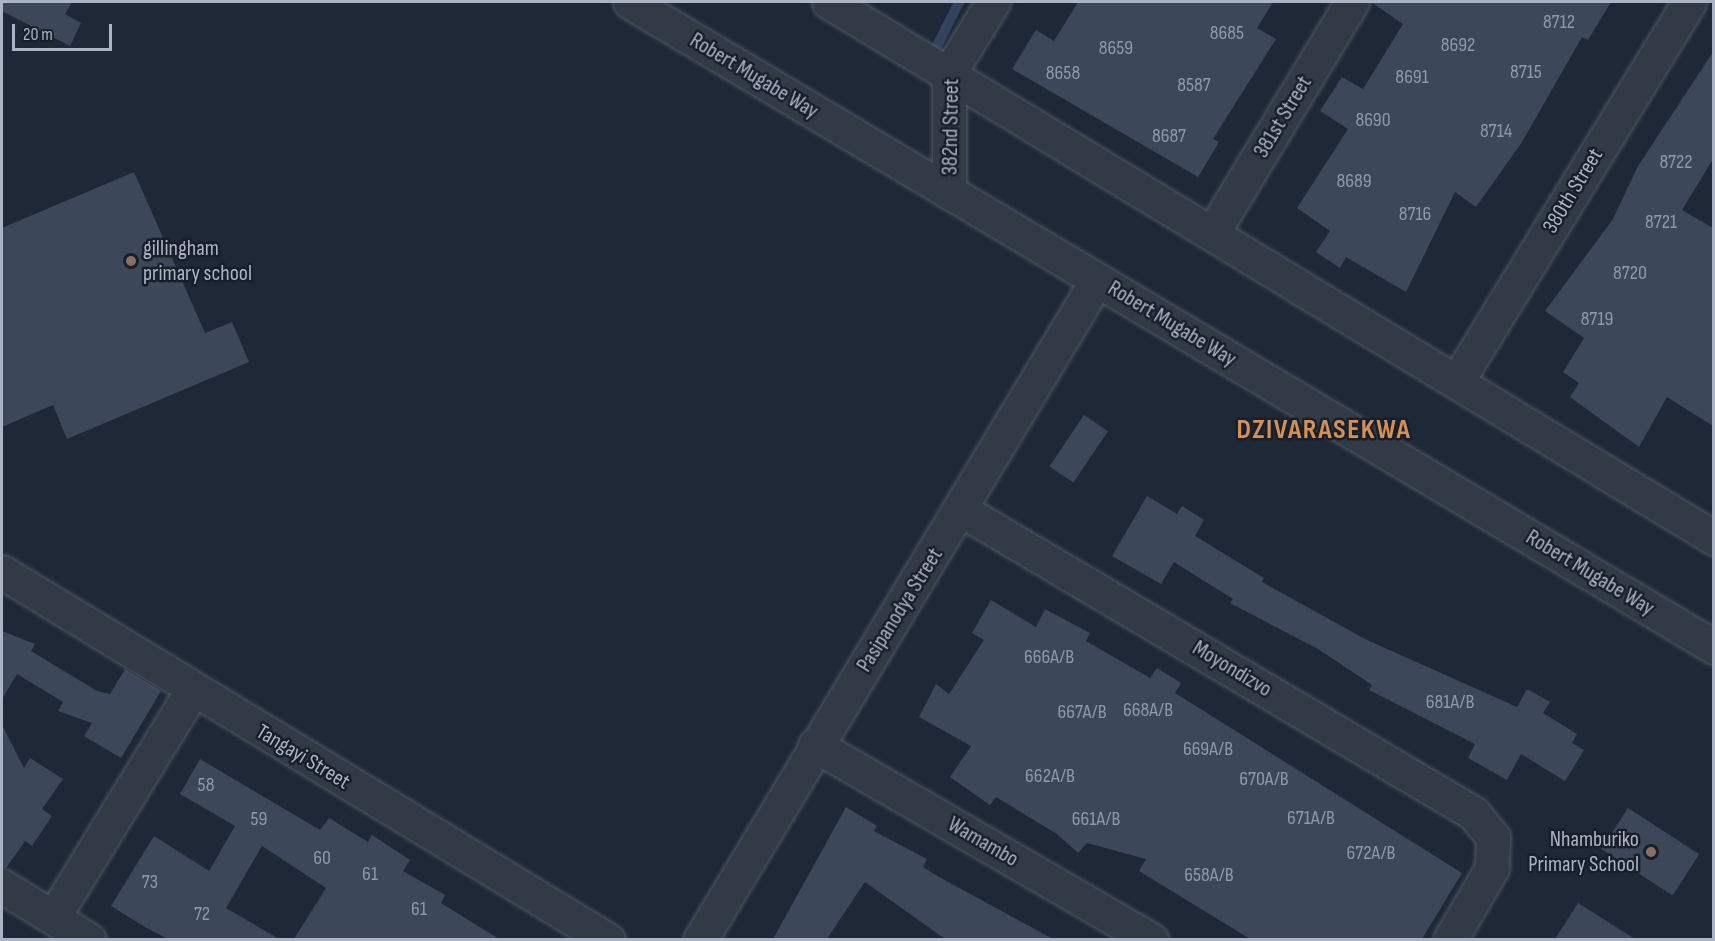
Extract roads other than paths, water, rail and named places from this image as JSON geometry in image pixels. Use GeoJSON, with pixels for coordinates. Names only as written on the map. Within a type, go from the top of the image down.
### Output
{"type":"FeatureCollection","features":[{"type":"Feature","properties":{"kind":"street","name":"Robert Mugabe Way"},"geometry":{"type":"LineString","coordinates":[[630,2],[1713,647]]}},
{"type":"Feature","properties":{"kind":"street"},"geometry":{"type":"LineString","coordinates":[[829,2],[1457,381],[1710,527]]}},
{"type":"Feature","properties":{"kind":"street","name":"382nd Street"},"geometry":{"type":"LineString","coordinates":[[950,192],[949,73],[993,2]]}},
{"type":"Feature","properties":{"kind":"street","name":"381st Street"},"geometry":{"type":"LineString","coordinates":[[1213,232],[1352,2]]}},
{"type":"Feature","properties":{"kind":"street","name":"380th Street"},"geometry":{"type":"LineString","coordinates":[[1457,381],[1689,2]]}},
{"type":"Feature","properties":{"kind":"street","name":"Pasipanodya Street"},"geometry":{"type":"LineString","coordinates":[[699,939],[815,745],[963,511],[1097,280]]}},
{"type":"Feature","properties":{"kind":"street","name":"Moyondizvo"},"geometry":{"type":"LineString","coordinates":[[963,511],[1444,792],[1473,813],[1493,837],[1492,868],[1450,939]]}},
{"type":"Feature","properties":{"kind":"street","name":"Tangayi Street"},"geometry":{"type":"LineString","coordinates":[[2,572],[192,691],[608,939]]}},
{"type":"Feature","properties":{"kind":"street"},"geometry":{"type":"LineString","coordinates":[[54,916],[192,691]]}},
{"type":"Feature","properties":{"kind":"street","name":"Wamambo"},"geometry":{"type":"LineString","coordinates":[[815,745],[1152,939]]}},
{"type":"Feature","properties":{"kind":"street"},"geometry":{"type":"LineString","coordinates":[[2,886],[89,939]]}},
{"type":"Feature","properties":{"kind":"waterway"},"geometry":{"type":"LineString","coordinates":[[935,50],[959,2]]}},
{"type":"Feature","properties":{"kind":"place","name":"gillingham primary school"},"geometry":{"type":"Point","coordinates":[131,261]}},
{"type":"Feature","properties":{"kind":"place","name":"Nhamburiko Primary School"},"geometry":{"type":"Point","coordinates":[1651,852]}},
{"type":"Feature","properties":{"kind":"district","name":"DZIVARASEKWA"},"geometry":{"type":"Point","coordinates":[1324,430]}}]}
